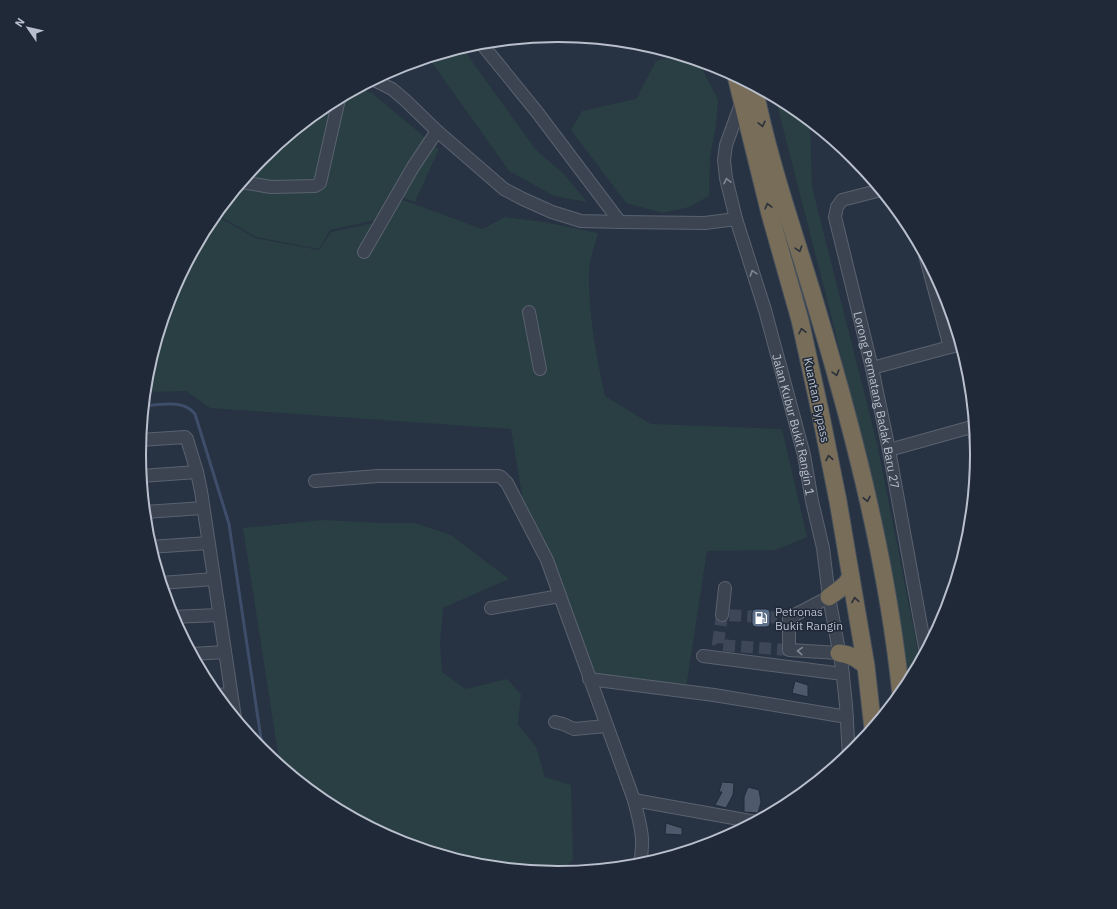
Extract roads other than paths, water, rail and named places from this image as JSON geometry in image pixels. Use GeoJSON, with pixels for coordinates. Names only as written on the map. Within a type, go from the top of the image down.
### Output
{"type":"FeatureCollection","features":[{"type":"Feature","properties":{"kind":"highway","name":"Kuantan Bypass"},"geometry":{"type":"LineString","coordinates":[[738,83],[770,214],[800,320],[820,411],[838,501],[866,666],[872,722]]}},
{"type":"Feature","properties":{"kind":"highway","name":"Kuantan Bypass"},"geometry":{"type":"LineString","coordinates":[[755,92],[761,123],[846,407],[885,586],[900,686]]}},
{"type":"Feature","properties":{"kind":"highway"},"geometry":{"type":"LineString","coordinates":[[838,501],[849,522],[859,554],[870,618],[881,712]]}},
{"type":"Feature","properties":{"kind":"highway"},"geometry":{"type":"LineString","coordinates":[[829,597],[845,585],[851,577]]}},
{"type":"Feature","properties":{"kind":"highway"},"geometry":{"type":"LineString","coordinates":[[839,653],[850,654],[866,666]]}},
{"type":"Feature","properties":{"kind":"street"},"geometry":{"type":"LineString","coordinates":[[486,49],[537,112],[620,222]]}},
{"type":"Feature","properties":{"kind":"street"},"geometry":{"type":"LineString","coordinates":[[380,83],[396,93],[437,131],[504,188],[523,199],[552,212],[581,221],[705,223],[736,220]]}},
{"type":"Feature","properties":{"kind":"street","name":"Jalan Kubur Bukit Rangin 1"},"geometry":{"type":"LineString","coordinates":[[742,101],[726,145],[724,160],[726,178],[736,220],[765,310],[804,456],[812,501],[823,548],[829,597],[843,674],[849,747]]}},
{"type":"Feature","properties":{"kind":"street"},"geometry":{"type":"LineString","coordinates":[[248,183],[271,187],[315,186],[320,183],[337,107]]}},
{"type":"Feature","properties":{"kind":"street"},"geometry":{"type":"LineString","coordinates":[[364,252],[413,167],[437,131]]}},
{"type":"Feature","properties":{"kind":"street","name":"Lorong Permatang Badak Baru 27"},"geometry":{"type":"LineString","coordinates":[[876,191],[842,200],[837,207],[835,217],[872,368],[926,641]]}},
{"type":"Feature","properties":{"kind":"street"},"geometry":{"type":"LineString","coordinates":[[872,368],[956,345],[938,293]]}},
{"type":"Feature","properties":{"kind":"street"},"geometry":{"type":"LineString","coordinates":[[529,312],[540,368]]}},
{"type":"Feature","properties":{"kind":"street"},"geometry":{"type":"LineString","coordinates":[[889,450],[970,427]]}},
{"type":"Feature","properties":{"kind":"street"},"geometry":{"type":"LineString","coordinates":[[147,440],[186,438],[197,472],[233,709]]}},
{"type":"Feature","properties":{"kind":"street"},"geometry":{"type":"LineString","coordinates":[[147,476],[197,472]]}},
{"type":"Feature","properties":{"kind":"street"},"geometry":{"type":"LineString","coordinates":[[315,481],[378,476],[498,476],[507,484],[548,560],[589,679],[634,800],[642,829],[643,847],[641,858]]}},
{"type":"Feature","properties":{"kind":"street"},"geometry":{"type":"LineString","coordinates":[[151,512],[203,508]]}},
{"type":"Feature","properties":{"kind":"street"},"geometry":{"type":"LineString","coordinates":[[157,547],[208,543]]}},
{"type":"Feature","properties":{"kind":"street"},"geometry":{"type":"LineString","coordinates":[[167,583],[214,579]]}},
{"type":"Feature","properties":{"kind":"street"},"geometry":{"type":"LineString","coordinates":[[722,615],[725,588]]}},
{"type":"Feature","properties":{"kind":"street"},"geometry":{"type":"LineString","coordinates":[[491,608],[560,596]]}},
{"type":"Feature","properties":{"kind":"street"},"geometry":{"type":"LineString","coordinates":[[829,597],[789,618],[789,650],[839,653]]}},
{"type":"Feature","properties":{"kind":"street"},"geometry":{"type":"LineString","coordinates":[[179,617],[219,615]]}},
{"type":"Feature","properties":{"kind":"street"},"geometry":{"type":"LineString","coordinates":[[197,654],[225,652]]}},
{"type":"Feature","properties":{"kind":"street"},"geometry":{"type":"LineString","coordinates":[[703,656],[843,674]]}},
{"type":"Feature","properties":{"kind":"street"},"geometry":{"type":"LineString","coordinates":[[589,679],[714,695],[847,717]]}},
{"type":"Feature","properties":{"kind":"street"},"geometry":{"type":"LineString","coordinates":[[223,695],[231,694]]}},
{"type":"Feature","properties":{"kind":"street"},"geometry":{"type":"LineString","coordinates":[[555,722],[574,729],[606,726]]}},
{"type":"Feature","properties":{"kind":"street"},"geometry":{"type":"LineString","coordinates":[[634,800],[748,821]]}},
{"type":"Feature","properties":{"kind":"waterway"},"geometry":{"type":"LineString","coordinates":[[150,405],[171,404],[184,406],[195,414],[229,524],[261,740]]}},
{"type":"Feature","properties":{"kind":"tunnel"},"geometry":{"type":"LineString","coordinates":[[789,618],[722,615],[718,643],[719,645],[789,650]]}},
{"type":"Feature","properties":{"kind":"place","name":"Petronas Bukit Rangin"},"geometry":{"type":"Point","coordinates":[761,618]}}]}
